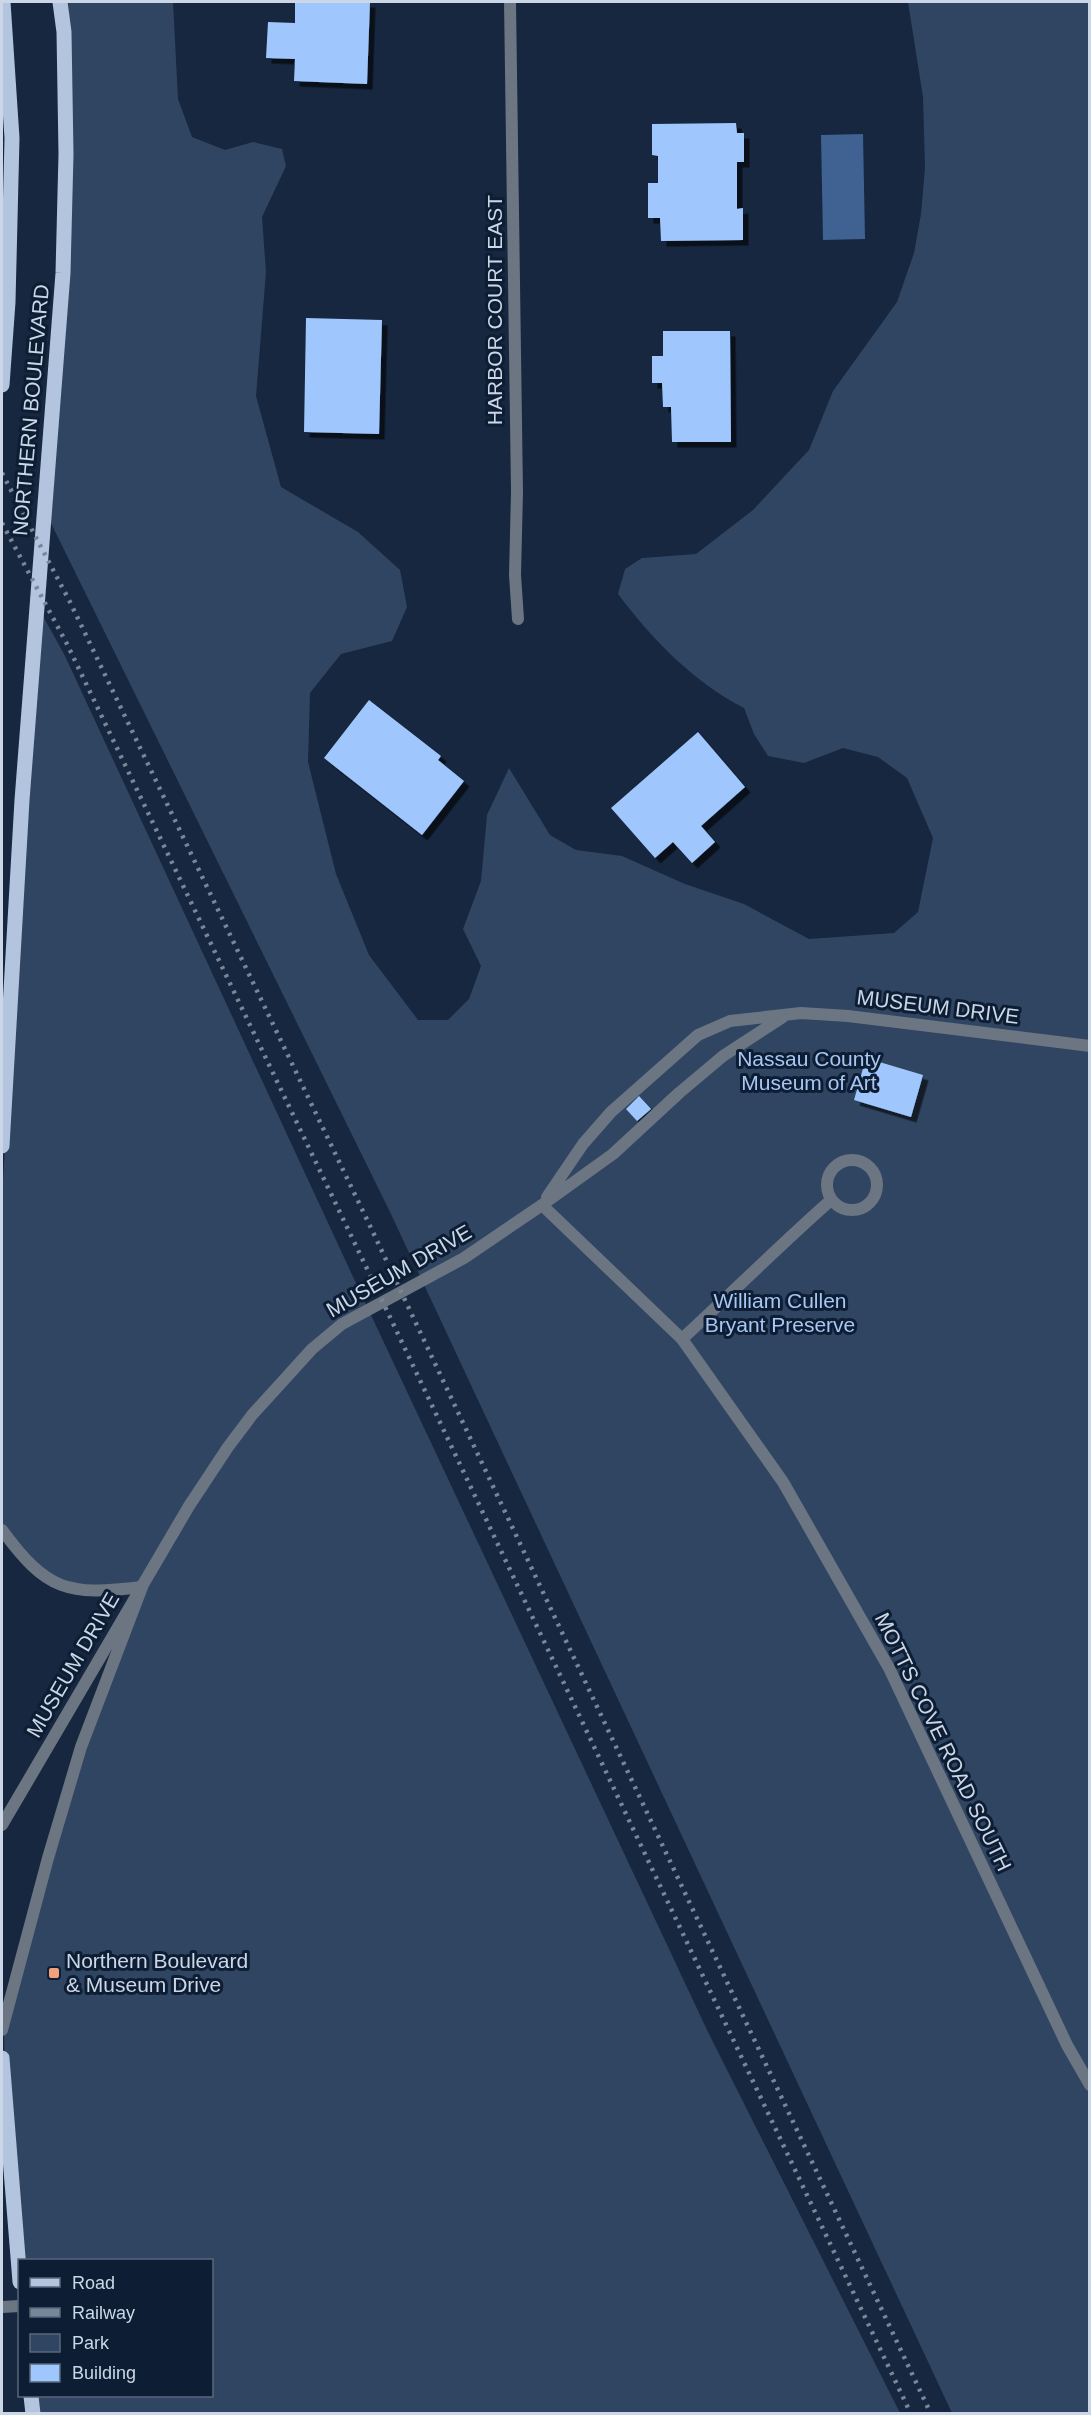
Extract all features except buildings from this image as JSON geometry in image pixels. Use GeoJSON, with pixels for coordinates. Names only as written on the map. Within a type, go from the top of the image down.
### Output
{"type":"FeatureCollection","features":[{"type":"Feature","properties":{"kind":"main road","name":"NORTHERN BOULEVARD"},"geometry":{"type":"LineString","coordinates":[[2,385],[8,302],[12,138],[3,2]]}},
{"type":"Feature","properties":{"kind":"main road","name":"NORTHERN BOULEVARD"},"geometry":{"type":"LineString","coordinates":[[2,1146],[24,776],[63,273],[66,154],[64,32],[60,2]]}},
{"type":"Feature","properties":{"kind":"main road"},"geometry":{"type":"LineString","coordinates":[[2,2058],[2,2085],[18,2260]]}},
{"type":"Feature","properties":{"kind":"main road"},"geometry":{"type":"LineString","coordinates":[[31,2397],[33,2414]]}},
{"type":"Feature","properties":{"kind":"street","name":"HARBOR COURT EAST"},"geometry":{"type":"LineString","coordinates":[[510,2],[517,492],[515,575],[518,619]]}},
{"type":"Feature","properties":{"kind":"street","name":"MUSEUM DRIVE"},"geometry":{"type":"LineString","coordinates":[[542,1205],[583,1143],[611,1112],[698,1035],[730,1022],[801,1013],[848,1016],[1089,1046]]}},
{"type":"Feature","properties":{"kind":"street","name":"MUSEUM DRIVE"},"geometry":{"type":"LineString","coordinates":[[2,1825],[189,1506],[252,1415],[319,1342],[363,1311],[464,1258],[542,1205],[613,1155],[679,1093],[723,1056],[783,1017]]}},
{"type":"Feature","properties":{"kind":"street"},"geometry":{"type":"LineString","coordinates":[[846,1161],[862,1162],[874,1172],[877,1189],[870,1205],[862,1209],[844,1210],[831,1200],[827,1185],[828,1177],[838,1164],[846,1161]]}},
{"type":"Feature","properties":{"kind":"street"},"geometry":{"type":"LineString","coordinates":[[542,1205],[682,1339],[774,1250],[831,1200]]}},
{"type":"Feature","properties":{"kind":"street","name":"MOTTS COVE ROAD SOUTH"},"geometry":{"type":"LineString","coordinates":[[682,1339],[783,1482],[889,1668],[1067,2045],[1089,2085]]}},
{"type":"Feature","properties":{"kind":"street","name":"MUSEUM DRIVE"},"geometry":{"type":"LineString","coordinates":[[2,1530],[23,1558],[44,1576],[60,1585],[81,1591],[105,1592],[142,1587]]}},
{"type":"Feature","properties":{"kind":"street"},"geometry":{"type":"LineString","coordinates":[[2,2030],[48,1858],[81,1747],[142,1587]]}},
{"type":"Feature","properties":{"kind":"street"},"geometry":{"type":"LineString","coordinates":[[2,2307],[18,2306]]}},
{"type":"Feature","properties":{"kind":"green space","name":"William Cullen Bryant Preserve"},"geometry":{"type":"Polygon","coordinates":[[[61,2],[173,2],[178,99],[192,137],[225,150],[253,142],[282,149],[286,166],[262,217],[266,272],[256,396],[281,487],[358,532],[400,570],[407,607],[392,641],[341,654],[310,693],[308,762],[336,874],[369,955],[418,1020],[448,1020],[469,999],[481,966],[463,929],[481,881],[487,815],[509,768],[550,835],[576,850],[622,856],[685,884],[744,904],[809,939],[894,933],[918,912],[933,838],[907,778],[878,757],[843,748],[804,763],[768,756],[754,734],[744,708],[708,686],[675,658],[659,643],[618,594],[625,569],[642,558],[696,554],[753,510],[809,450],[833,391],[897,302],[914,253],[921,214],[925,168],[923,97],[908,2],[1089,2],[1089,2413],[952,2413],[390,1212],[45,511],[64,272],[61,2]]]}},
{"type":"Feature","properties":{"kind":"green space"},"geometry":{"type":"Polygon","coordinates":[[[38,607],[65,656],[355,1281],[708,2032],[900,2413],[33,2413],[31,2397],[213,2397],[213,2259],[20,2259],[6,2115],[4,2036],[57,1839],[85,1747],[145,1587],[102,1588],[62,1579],[37,1565],[2,1526],[2,1196],[38,607]]]}},
{"type":"Feature","properties":{"kind":"shaded area"},"geometry":{"type":"Polygon","coordinates":[[[863,134],[865,239],[823,240],[821,135],[863,134]]]}},
{"type":"Feature","properties":{"kind":"railway"},"geometry":{"type":"LineString","coordinates":[[2,473],[70,602],[371,1228],[931,2414]]}},
{"type":"Feature","properties":{"kind":"railway"},"geometry":{"type":"LineString","coordinates":[[2,523],[67,644],[370,1275],[911,2414]]}},
{"type":"Feature","properties":{"kind":"place","name":"Northern Boulevard & Museum Drive"},"geometry":{"type":"Point","coordinates":[54,1973]}},
{"type":"Feature","properties":{"kind":"park label","name":"Nassau County Museum of Art"},"geometry":{"type":"Point","coordinates":[809,1071]}}]}
